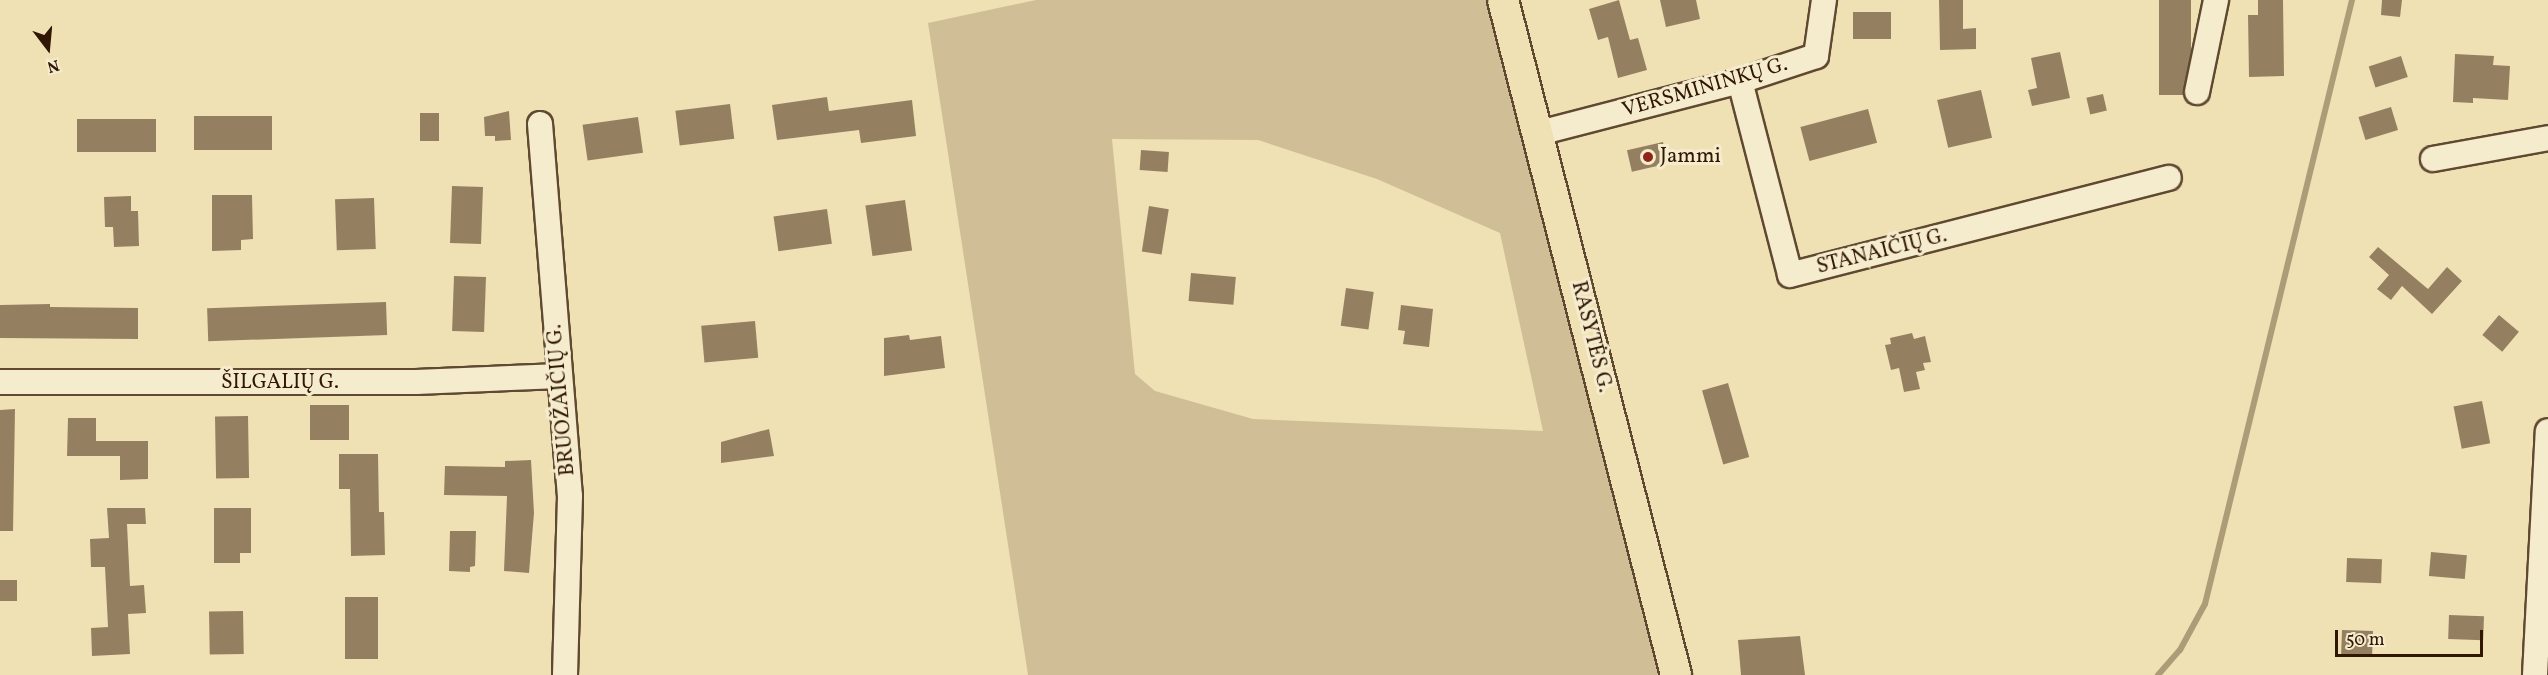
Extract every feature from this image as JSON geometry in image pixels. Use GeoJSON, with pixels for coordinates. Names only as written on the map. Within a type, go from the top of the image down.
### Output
{"type":"FeatureCollection","features":[{"type":"Feature","properties":{"kind":"main road","name":"RASYTĖS G."},"geometry":{"type":"LineString","coordinates":[[1503,0],[1539,133],[1676,675]]}},
{"type":"Feature","properties":{"kind":"street","name":"VERSMININKŲ G."},"geometry":{"type":"LineString","coordinates":[[1539,133],[1740,81],[1816,56],[1824,0]]}},
{"type":"Feature","properties":{"kind":"street"},"geometry":{"type":"LineString","coordinates":[[2197,92],[2216,0]]}},
{"type":"Feature","properties":{"kind":"street","name":"STANAIČIŲ G."},"geometry":{"type":"LineString","coordinates":[[1740,81],[1790,275],[2169,178]]}},
{"type":"Feature","properties":{"kind":"street","name":"BRUOŽAIČIŲ G."},"geometry":{"type":"LineString","coordinates":[[540,124],[571,534],[565,675]]}},
{"type":"Feature","properties":{"kind":"street"},"geometry":{"type":"LineString","coordinates":[[2433,159],[2548,138]]}},
{"type":"Feature","properties":{"kind":"street","name":"ŠILGALIŲ G."},"geometry":{"type":"LineString","coordinates":[[0,382],[416,382],[560,376]]}},
{"type":"Feature","properties":{"kind":"street"},"geometry":{"type":"LineString","coordinates":[[2535,675],[2548,431]]}},
{"type":"Feature","properties":{"kind":"shaded area"},"geometry":{"type":"Polygon","coordinates":[[[1036,0],[1488,0],[1667,675],[1028,675],[928,23],[1036,0]],[[1112,139],[1135,374],[1155,391],[1253,419],[1543,431],[1500,233],[1377,179],[1258,140],[1112,139]]]}},
{"type":"Feature","properties":{"kind":"building"},"geometry":{"type":"Polygon","coordinates":[[[1619,0],[1630,40],[1638,38],[1647,70],[1618,78],[1608,37],[1598,40],[1589,9],[1619,0]]]}},
{"type":"Feature","properties":{"kind":"building"},"geometry":{"type":"Polygon","coordinates":[[[1660,0],[1696,0],[1700,19],[1666,27],[1660,0]]]}},
{"type":"Feature","properties":{"kind":"building"},"geometry":{"type":"Polygon","coordinates":[[[1939,0],[1963,0],[1963,29],[1976,28],[1976,49],[1940,50],[1939,0]]]}},
{"type":"Feature","properties":{"kind":"building"},"geometry":{"type":"Polygon","coordinates":[[[2159,0],[2191,0],[2191,95],[2159,95],[2159,0]]]}},
{"type":"Feature","properties":{"kind":"building"},"geometry":{"type":"Polygon","coordinates":[[[2258,0],[2283,0],[2284,76],[2249,77],[2248,15],[2258,15],[2258,0]]]}},
{"type":"Feature","properties":{"kind":"building"},"geometry":{"type":"Polygon","coordinates":[[[2382,0],[2402,0],[2400,17],[2381,15],[2382,0]]]}},
{"type":"Feature","properties":{"kind":"building"},"geometry":{"type":"Polygon","coordinates":[[[1853,12],[1891,12],[1891,39],[1853,39],[1853,12]]]}},
{"type":"Feature","properties":{"kind":"building"},"geometry":{"type":"Polygon","coordinates":[[[2060,52],[2070,98],[2032,106],[2028,90],[2037,88],[2031,58],[2060,52]]]}},
{"type":"Feature","properties":{"kind":"building"},"geometry":{"type":"Polygon","coordinates":[[[2455,54],[2494,56],[2493,65],[2510,66],[2508,100],[2473,98],[2473,103],[2453,102],[2455,54]]]}},
{"type":"Feature","properties":{"kind":"building"},"geometry":{"type":"Polygon","coordinates":[[[2401,56],[2408,77],[2375,87],[2369,67],[2401,56]]]}},
{"type":"Feature","properties":{"kind":"building"},"geometry":{"type":"Polygon","coordinates":[[[1981,90],[1992,138],[1948,148],[1937,100],[1981,90]]]}},
{"type":"Feature","properties":{"kind":"building"},"geometry":{"type":"Polygon","coordinates":[[[2103,94],[2107,111],[2090,114],[2086,98],[2103,94]]]}},
{"type":"Feature","properties":{"kind":"building"},"geometry":{"type":"Polygon","coordinates":[[[827,97],[829,111],[912,100],[916,136],[861,143],[859,130],[777,140],[772,105],[827,97]]]}},
{"type":"Feature","properties":{"kind":"building"},"geometry":{"type":"Polygon","coordinates":[[[730,104],[734,139],[680,145],[675,111],[730,104]]]}},
{"type":"Feature","properties":{"kind":"building"},"geometry":{"type":"Polygon","coordinates":[[[2391,107],[2398,130],[2366,140],[2358,117],[2391,107]]]}},
{"type":"Feature","properties":{"kind":"building"},"geometry":{"type":"Polygon","coordinates":[[[1868,109],[1877,143],[1809,161],[1800,127],[1868,109]]]}},
{"type":"Feature","properties":{"kind":"building"},"geometry":{"type":"Polygon","coordinates":[[[509,111],[511,140],[495,141],[495,136],[485,136],[484,117],[509,111]]]}},
{"type":"Feature","properties":{"kind":"building"},"geometry":{"type":"Polygon","coordinates":[[[420,113],[439,113],[439,141],[420,141],[420,113]]]}},
{"type":"Feature","properties":{"kind":"building"},"geometry":{"type":"Polygon","coordinates":[[[194,116],[272,116],[272,150],[194,150],[194,116]]]}},
{"type":"Feature","properties":{"kind":"building"},"geometry":{"type":"Polygon","coordinates":[[[638,117],[643,153],[588,160],[583,125],[638,117]]]}},
{"type":"Feature","properties":{"kind":"building"},"geometry":{"type":"Polygon","coordinates":[[[77,119],[156,119],[156,152],[77,152],[77,119]]]}},
{"type":"Feature","properties":{"kind":"building","name":"Jammi"},"geometry":{"type":"Polygon","coordinates":[[[1663,142],[1668,163],[1632,172],[1627,150],[1663,142]]]}},
{"type":"Feature","properties":{"kind":"building"},"geometry":{"type":"Polygon","coordinates":[[[1141,150],[1169,152],[1168,172],[1140,170],[1141,150]]]}},
{"type":"Feature","properties":{"kind":"building"},"geometry":{"type":"Polygon","coordinates":[[[452,186],[483,187],[481,244],[450,243],[452,186]]]}},
{"type":"Feature","properties":{"kind":"building"},"geometry":{"type":"Polygon","coordinates":[[[212,195],[252,195],[253,239],[241,240],[241,250],[212,251],[212,195]]]}},
{"type":"Feature","properties":{"kind":"building"},"geometry":{"type":"Polygon","coordinates":[[[131,196],[131,211],[138,211],[139,246],[114,247],[113,227],[105,227],[104,197],[131,196]]]}},
{"type":"Feature","properties":{"kind":"building"},"geometry":{"type":"Polygon","coordinates":[[[374,198],[376,249],[337,250],[335,199],[374,198]]]}},
{"type":"Feature","properties":{"kind":"building"},"geometry":{"type":"Polygon","coordinates":[[[905,200],[912,251],[872,256],[865,206],[905,200]]]}},
{"type":"Feature","properties":{"kind":"building"},"geometry":{"type":"Polygon","coordinates":[[[1149,206],[1169,209],[1162,255],[1142,251],[1149,206]]]}},
{"type":"Feature","properties":{"kind":"building"},"geometry":{"type":"Polygon","coordinates":[[[827,209],[832,244],[778,251],[774,217],[827,209]]]}},
{"type":"Feature","properties":{"kind":"building"},"geometry":{"type":"Polygon","coordinates":[[[2378,247],[2428,289],[2447,267],[2462,281],[2432,314],[2402,286],[2391,300],[2377,289],[2389,275],[2369,257],[2378,247]]]}},
{"type":"Feature","properties":{"kind":"building"},"geometry":{"type":"Polygon","coordinates":[[[1191,273],[1236,277],[1233,305],[1189,301],[1191,273]]]}},
{"type":"Feature","properties":{"kind":"building"},"geometry":{"type":"Polygon","coordinates":[[[454,276],[486,277],[484,332],[452,331],[454,276]]]}},
{"type":"Feature","properties":{"kind":"building"},"geometry":{"type":"Polygon","coordinates":[[[1346,288],[1374,292],[1368,330],[1341,326],[1346,288]]]}},
{"type":"Feature","properties":{"kind":"building"},"geometry":{"type":"Polygon","coordinates":[[[386,302],[387,335],[208,341],[207,308],[386,302]]]}},
{"type":"Feature","properties":{"kind":"building"},"geometry":{"type":"Polygon","coordinates":[[[50,304],[50,307],[138,308],[138,339],[0,338],[0,305],[50,304]]]}},
{"type":"Feature","properties":{"kind":"building"},"geometry":{"type":"Polygon","coordinates":[[[1401,305],[1433,309],[1429,347],[1403,344],[1405,331],[1398,330],[1401,305]]]}},
{"type":"Feature","properties":{"kind":"building"},"geometry":{"type":"Polygon","coordinates":[[[2499,315],[2519,332],[2502,352],[2482,335],[2499,315]]]}},
{"type":"Feature","properties":{"kind":"building"},"geometry":{"type":"Polygon","coordinates":[[[755,321],[758,358],[704,363],[701,326],[755,321]]]}},
{"type":"Feature","properties":{"kind":"building"},"geometry":{"type":"Polygon","coordinates":[[[1912,333],[1914,339],[1925,336],[1931,362],[1923,363],[1925,370],[1916,372],[1920,389],[1904,392],[1899,368],[1891,370],[1885,345],[1891,344],[1890,338],[1912,333]]]}},
{"type":"Feature","properties":{"kind":"building"},"geometry":{"type":"Polygon","coordinates":[[[909,335],[910,340],[941,336],[945,368],[884,376],[884,338],[909,335]]]}},
{"type":"Feature","properties":{"kind":"building"},"geometry":{"type":"Polygon","coordinates":[[[1728,383],[1749,457],[1723,464],[1702,390],[1728,383]]]}},
{"type":"Feature","properties":{"kind":"building"},"geometry":{"type":"Polygon","coordinates":[[[2482,401],[2490,443],[2462,449],[2454,407],[2482,401]]]}},
{"type":"Feature","properties":{"kind":"building"},"geometry":{"type":"Polygon","coordinates":[[[310,405],[349,405],[349,440],[310,440],[310,405]]]}},
{"type":"Feature","properties":{"kind":"building"},"geometry":{"type":"Polygon","coordinates":[[[15,409],[13,531],[0,531],[0,410],[15,409]]]}},
{"type":"Feature","properties":{"kind":"building"},"geometry":{"type":"Polygon","coordinates":[[[248,416],[249,478],[216,479],[215,417],[248,416]]]}},
{"type":"Feature","properties":{"kind":"building"},"geometry":{"type":"Polygon","coordinates":[[[68,418],[96,418],[96,441],[148,441],[148,479],[120,480],[120,456],[67,456],[68,418]]]}},
{"type":"Feature","properties":{"kind":"building"},"geometry":{"type":"Polygon","coordinates":[[[769,429],[774,456],[721,463],[721,442],[769,429]]]}},
{"type":"Feature","properties":{"kind":"building"},"geometry":{"type":"Polygon","coordinates":[[[339,454],[378,454],[379,512],[384,512],[385,555],[351,556],[350,489],[339,489],[339,454]]]}},
{"type":"Feature","properties":{"kind":"building"},"geometry":{"type":"Polygon","coordinates":[[[531,460],[534,513],[529,573],[504,571],[507,496],[444,495],[445,466],[505,467],[505,461],[531,460]]]}},
{"type":"Feature","properties":{"kind":"building"},"geometry":{"type":"Polygon","coordinates":[[[107,508],[145,508],[146,524],[127,524],[130,586],[144,585],[146,613],[128,614],[130,654],[92,656],[91,628],[108,627],[105,567],[91,567],[90,539],[109,538],[107,508]]]}},
{"type":"Feature","properties":{"kind":"building"},"geometry":{"type":"Polygon","coordinates":[[[214,508],[251,508],[251,553],[240,553],[240,563],[214,563],[214,508]]]}},
{"type":"Feature","properties":{"kind":"building"},"geometry":{"type":"Polygon","coordinates":[[[450,531],[476,531],[475,566],[470,567],[470,572],[449,571],[450,531]]]}},
{"type":"Feature","properties":{"kind":"building"},"geometry":{"type":"Polygon","coordinates":[[[2431,552],[2467,555],[2465,579],[2429,576],[2431,552]]]}},
{"type":"Feature","properties":{"kind":"building"},"geometry":{"type":"Polygon","coordinates":[[[2347,558],[2382,559],[2381,583],[2346,582],[2347,558]]]}},
{"type":"Feature","properties":{"kind":"building"},"geometry":{"type":"Polygon","coordinates":[[[0,580],[17,580],[17,601],[0,601],[0,580]]]}},
{"type":"Feature","properties":{"kind":"building"},"geometry":{"type":"Polygon","coordinates":[[[345,597],[378,597],[378,659],[345,659],[345,597]]]}},
{"type":"Feature","properties":{"kind":"building"},"geometry":{"type":"Polygon","coordinates":[[[243,611],[244,654],[210,655],[209,612],[243,611]]]}},
{"type":"Feature","properties":{"kind":"building"},"geometry":{"type":"Polygon","coordinates":[[[2449,615],[2484,616],[2483,640],[2448,639],[2449,615]]]}},
{"type":"Feature","properties":{"kind":"building"},"geometry":{"type":"Polygon","coordinates":[[[2342,630],[2373,631],[2372,655],[2341,654],[2342,630]]]}},
{"type":"Feature","properties":{"kind":"building"},"geometry":{"type":"Polygon","coordinates":[[[1800,636],[1805,675],[1741,675],[1738,640],[1800,636]]]}},
{"type":"Feature","properties":{"kind":"waterway"},"geometry":{"type":"LineString","coordinates":[[2158,675],[2180,650],[2205,604],[2352,0]]}},
{"type":"Feature","properties":{"kind":"place","name":"Jammi"},"geometry":{"type":"Point","coordinates":[1648,157]}}]}
